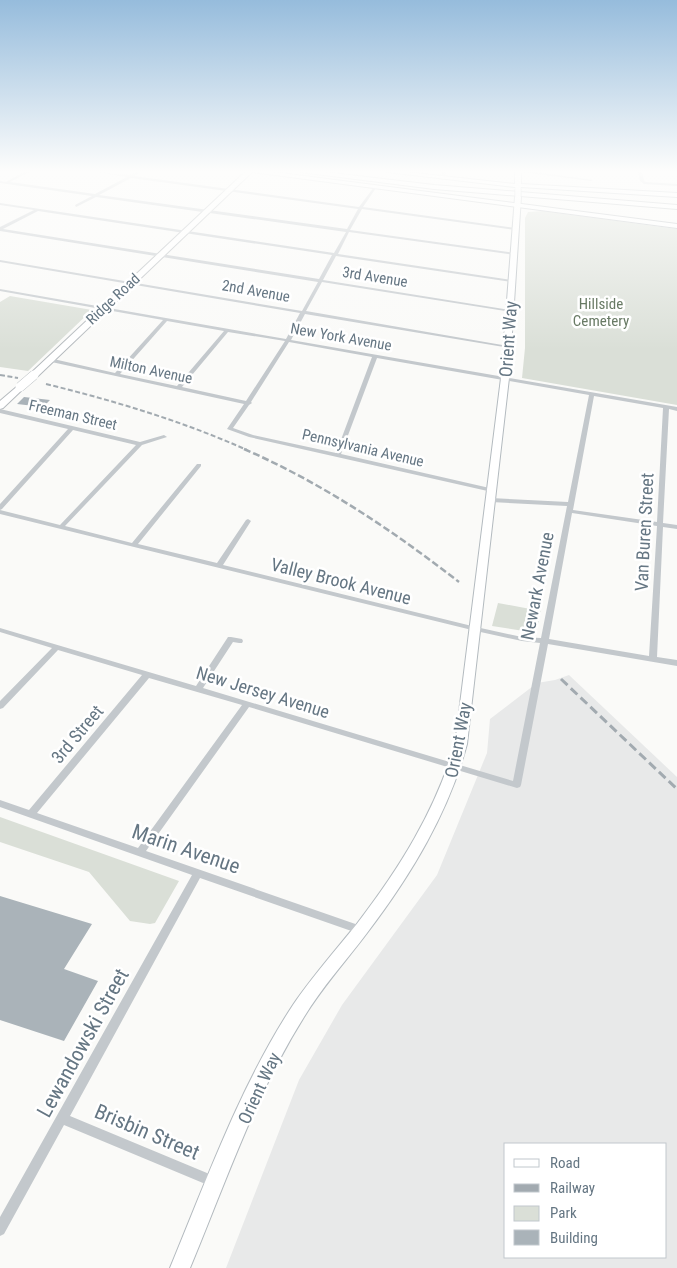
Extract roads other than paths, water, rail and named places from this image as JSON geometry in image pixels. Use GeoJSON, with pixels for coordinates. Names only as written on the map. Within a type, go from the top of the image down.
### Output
{"type":"FeatureCollection","features":[{"type":"Feature","properties":{"kind":"main road","name":"Ridge Road"},"geometry":{"type":"LineString","coordinates":[[0,406],[184,232]]}},
{"type":"Feature","properties":{"kind":"street","name":"3rd Avenue"},"geometry":{"type":"LineString","coordinates":[[7,231],[510,311]]}},
{"type":"Feature","properties":{"kind":"street"},"geometry":{"type":"LineString","coordinates":[[178,231],[512,281]]}},
{"type":"Feature","properties":{"kind":"street"},"geometry":{"type":"LineString","coordinates":[[248,403],[288,340],[347,231]]}},
{"type":"Feature","properties":{"kind":"street"},"geometry":{"type":"LineString","coordinates":[[356,231],[515,254]]}},
{"type":"Feature","properties":{"kind":"street","name":"Orient Way"},"geometry":{"type":"LineString","coordinates":[[180,1268],[269,1063],[316,986],[393,886],[438,810],[456,766],[461,744],[476,629],[505,378],[515,254],[515,231]]}},
{"type":"Feature","properties":{"kind":"street","name":"2nd Avenue"},"geometry":{"type":"LineString","coordinates":[[0,261],[508,347]]}},
{"type":"Feature","properties":{"kind":"street","name":"New York Avenue"},"geometry":{"type":"LineString","coordinates":[[2,291],[677,409]]}},
{"type":"Feature","properties":{"kind":"street"},"geometry":{"type":"LineString","coordinates":[[116,375],[166,319]]}},
{"type":"Feature","properties":{"kind":"street"},"geometry":{"type":"LineString","coordinates":[[178,388],[228,330]]}},
{"type":"Feature","properties":{"kind":"street"},"geometry":{"type":"LineString","coordinates":[[338,455],[375,355]]}},
{"type":"Feature","properties":{"kind":"street","name":"Milton Avenue"},"geometry":{"type":"LineString","coordinates":[[49,360],[248,403]]}},
{"type":"Feature","properties":{"kind":"street","name":"Newark Avenue"},"geometry":{"type":"LineString","coordinates":[[517,784],[592,394]]}},
{"type":"Feature","properties":{"kind":"street","name":"Pennsylvania Avenue"},"geometry":{"type":"LineString","coordinates":[[248,403],[230,429],[251,436],[338,455],[491,495],[677,527]]}},
{"type":"Feature","properties":{"kind":"street","name":"Van Buren Street"},"geometry":{"type":"LineString","coordinates":[[653,659],[666,407]]}},
{"type":"Feature","properties":{"kind":"street","name":"Freeman Street"},"geometry":{"type":"LineString","coordinates":[[0,411],[140,444]]}},
{"type":"Feature","properties":{"kind":"street"},"geometry":{"type":"LineString","coordinates":[[0,508],[72,428]]}},
{"type":"Feature","properties":{"kind":"street"},"geometry":{"type":"LineString","coordinates":[[61,527],[140,444],[164,437]]}},
{"type":"Feature","properties":{"kind":"street"},"geometry":{"type":"LineString","coordinates":[[134,545],[199,464]]}},
{"type":"Feature","properties":{"kind":"street","name":"Valley Brook Avenue"},"geometry":{"type":"LineString","coordinates":[[0,512],[476,629],[677,663]]}},
{"type":"Feature","properties":{"kind":"street"},"geometry":{"type":"LineString","coordinates":[[219,566],[248,520]]}},
{"type":"Feature","properties":{"kind":"street","name":"New Jersey Avenue"},"geometry":{"type":"LineString","coordinates":[[0,630],[517,784]]}},
{"type":"Feature","properties":{"kind":"street"},"geometry":{"type":"LineString","coordinates":[[198,689],[231,639],[239,640]]}},
{"type":"Feature","properties":{"kind":"street"},"geometry":{"type":"LineString","coordinates":[[0,706],[57,647]]}},
{"type":"Feature","properties":{"kind":"street","name":"3rd Street"},"geometry":{"type":"LineString","coordinates":[[31,814],[148,674]]}},
{"type":"Feature","properties":{"kind":"street"},"geometry":{"type":"LineString","coordinates":[[140,852],[247,704]]}},
{"type":"Feature","properties":{"kind":"street","name":"Marin Avenue"},"geometry":{"type":"LineString","coordinates":[[0,803],[360,930]]}},
{"type":"Feature","properties":{"kind":"street","name":"Lewandowski Street"},"geometry":{"type":"LineString","coordinates":[[0,1230],[198,873]]}},
{"type":"Feature","properties":{"kind":"street","name":"Brisbin Street"},"geometry":{"type":"LineString","coordinates":[[62,1119],[217,1183]]}},
{"type":"Feature","properties":{"kind":"railway"},"geometry":{"type":"LineString","coordinates":[[0,375],[18,378]]}},
{"type":"Feature","properties":{"kind":"railway"},"geometry":{"type":"LineString","coordinates":[[46,384],[148,412],[247,450]]}},
{"type":"Feature","properties":{"kind":"railway"},"geometry":{"type":"LineString","coordinates":[[244,449],[329,492],[382,526],[459,582]]}},
{"type":"Feature","properties":{"kind":"railway"},"geometry":{"type":"LineString","coordinates":[[561,679],[677,789]]}},
{"type":"Feature","properties":{"kind":"park label","name":"Hillside Cemetery"},"geometry":{"type":"Point","coordinates":[601,312]}}]}
